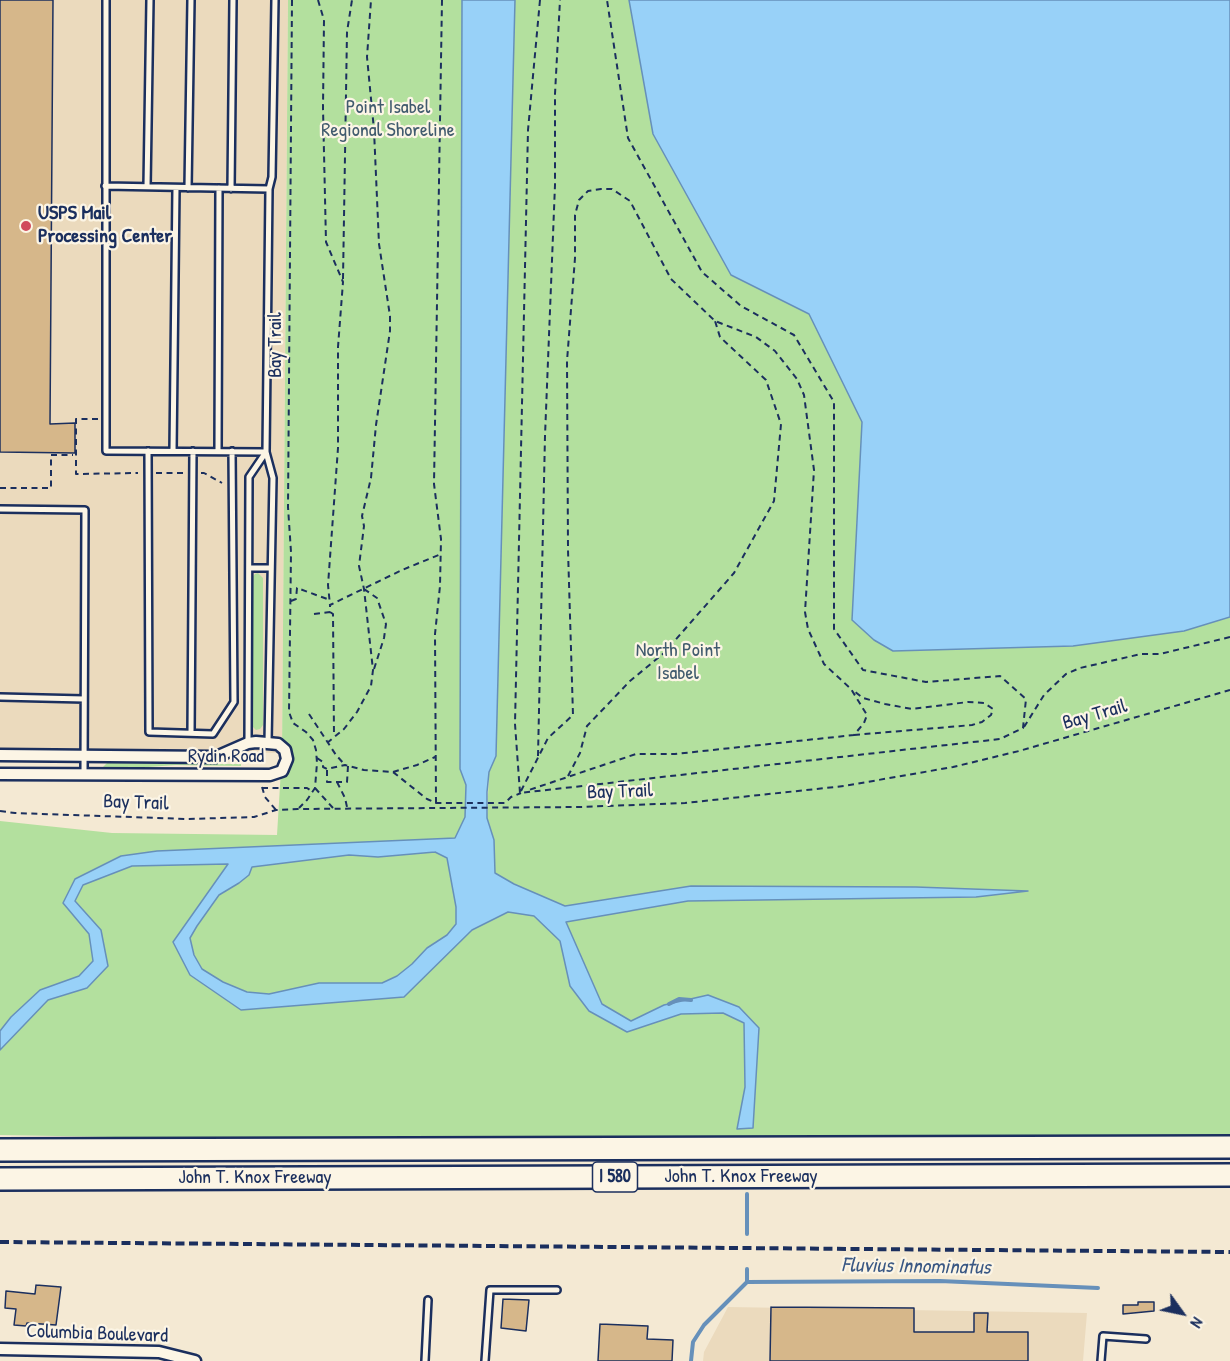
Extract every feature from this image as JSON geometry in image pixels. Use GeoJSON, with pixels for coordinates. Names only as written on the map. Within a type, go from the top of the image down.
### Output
{"type":"FeatureCollection","features":[{"type":"Feature","properties":{"kind":"highway","name":"John T. Knox Freeway"},"geometry":{"type":"LineString","coordinates":[[0,1150],[1230,1147]]}},
{"type":"Feature","properties":{"kind":"highway","name":"John T. Knox Freeway"},"geometry":{"type":"LineString","coordinates":[[0,1179],[1230,1175]]}},
{"type":"Feature","properties":{"kind":"street","name":"Rydin Road"},"geometry":{"type":"LineString","coordinates":[[0,755],[216,757],[248,743],[268,742],[283,747],[287,756],[287,762],[280,773],[262,775],[0,774]]}},
{"type":"Feature","properties":{"kind":"street","name":"Columbia Boulevard"},"geometry":{"type":"LineString","coordinates":[[0,1349],[82,1356],[159,1352],[194,1360]]}},
{"type":"Feature","properties":{"kind":"lane"},"geometry":{"type":"LineString","coordinates":[[106,0],[106,451],[266,452]]}},
{"type":"Feature","properties":{"kind":"lane"},"geometry":{"type":"LineString","coordinates":[[147,187],[150,0]]}},
{"type":"Feature","properties":{"kind":"lane"},"geometry":{"type":"LineString","coordinates":[[188,188],[191,0]]}},
{"type":"Feature","properties":{"kind":"lane"},"geometry":{"type":"LineString","coordinates":[[231,189],[233,0]]}},
{"type":"Feature","properties":{"kind":"lane"},"geometry":{"type":"LineString","coordinates":[[268,742],[273,478],[266,452],[268,189],[272,177],[275,0]]}},
{"type":"Feature","properties":{"kind":"lane"},"geometry":{"type":"LineString","coordinates":[[105,186],[268,189]]}},
{"type":"Feature","properties":{"kind":"lane"},"geometry":{"type":"LineString","coordinates":[[173,451],[176,188]]}},
{"type":"Feature","properties":{"kind":"lane"},"geometry":{"type":"LineString","coordinates":[[218,451],[219,188]]}},
{"type":"Feature","properties":{"kind":"lane"},"geometry":{"type":"LineString","coordinates":[[148,451],[149,732],[213,734],[234,702],[232,452]]}},
{"type":"Feature","properties":{"kind":"lane"},"geometry":{"type":"LineString","coordinates":[[191,733],[193,451]]}},
{"type":"Feature","properties":{"kind":"lane"},"geometry":{"type":"LineString","coordinates":[[248,743],[249,477],[266,452]]}},
{"type":"Feature","properties":{"kind":"lane"},"geometry":{"type":"LineString","coordinates":[[0,509],[85,510],[84,775]]}},
{"type":"Feature","properties":{"kind":"lane"},"geometry":{"type":"LineString","coordinates":[[249,568],[271,568]]}},
{"type":"Feature","properties":{"kind":"lane"},"geometry":{"type":"LineString","coordinates":[[0,697],[84,699]]}},
{"type":"Feature","properties":{"kind":"lane"},"geometry":{"type":"LineString","coordinates":[[485,1361],[489,1290],[557,1290]]}},
{"type":"Feature","properties":{"kind":"lane"},"geometry":{"type":"LineString","coordinates":[[425,1361],[428,1300]]}},
{"type":"Feature","properties":{"kind":"lane"},"geometry":{"type":"LineString","coordinates":[[1101,1361],[1103,1336],[1146,1339]]}},
{"type":"Feature","properties":{"kind":"path","name":"Bay Trail"},"geometry":{"type":"LineString","coordinates":[[292,0],[288,507],[291,552],[290,715],[294,724],[311,738],[317,758],[315,788]]}},
{"type":"Feature","properties":{"kind":"path"},"geometry":{"type":"LineString","coordinates":[[318,0],[324,20],[322,108],[326,242],[343,282]]}},
{"type":"Feature","properties":{"kind":"path"},"geometry":{"type":"LineString","coordinates":[[334,737],[333,614],[330,612],[328,585],[338,447],[338,347],[343,282],[347,32],[352,0]]}},
{"type":"Feature","properties":{"kind":"path"},"geometry":{"type":"LineString","coordinates":[[372,0],[367,57],[374,130],[379,244],[390,316],[371,478],[362,516],[364,526],[359,566],[364,588],[373,670]]}},
{"type":"Feature","properties":{"kind":"path"},"geometry":{"type":"LineString","coordinates":[[436,803],[435,634],[441,554],[434,473],[442,0]]}},
{"type":"Feature","properties":{"kind":"path"},"geometry":{"type":"LineString","coordinates":[[520,793],[515,724],[527,153],[540,0]]}},
{"type":"Feature","properties":{"kind":"path"},"geometry":{"type":"LineString","coordinates":[[538,759],[545,425],[560,0]]}},
{"type":"Feature","properties":{"kind":"path"},"geometry":{"type":"LineString","coordinates":[[607,0],[628,138],[702,272],[741,306],[794,335],[834,402],[834,629],[863,670],[926,682],[1000,676],[1026,699],[1023,728]]}},
{"type":"Feature","properties":{"kind":"path"},"geometry":{"type":"LineString","coordinates":[[491,806],[505,803],[511,796],[520,793],[568,776],[636,754],[675,754],[972,725],[982,722],[991,715],[993,709],[984,703],[968,702],[912,709],[885,704],[863,698],[824,664],[808,629],[805,612],[814,470],[804,395],[797,379],[775,351],[756,337],[733,326],[715,321],[671,279],[630,201],[612,189],[588,191],[579,200],[575,215],[575,258],[567,361],[568,550],[573,715],[548,738],[520,793]]}},
{"type":"Feature","properties":{"kind":"path"},"geometry":{"type":"LineString","coordinates":[[568,776],[580,753],[587,726],[630,681],[664,653],[734,573],[774,501],[781,424],[766,380],[720,337],[715,321]]}},
{"type":"Feature","properties":{"kind":"path"},"geometry":{"type":"LineString","coordinates":[[0,488],[51,488],[51,455],[73,455]]}},
{"type":"Feature","properties":{"kind":"path"},"geometry":{"type":"LineString","coordinates":[[330,605],[441,554]]}},
{"type":"Feature","properties":{"kind":"path"},"geometry":{"type":"LineString","coordinates":[[291,602],[296,599],[297,588],[330,600]]}},
{"type":"Feature","properties":{"kind":"path"},"geometry":{"type":"LineString","coordinates":[[327,743],[351,720],[366,697],[384,638],[386,624],[377,598],[364,588]]}},
{"type":"Feature","properties":{"kind":"path"},"geometry":{"type":"LineString","coordinates":[[314,614],[330,612]]}},
{"type":"Feature","properties":{"kind":"path"},"geometry":{"type":"LineString","coordinates":[[520,793],[1000,739],[1023,728],[1044,695],[1066,674],[1080,668],[1141,654],[1160,654],[1230,637]]}},
{"type":"Feature","properties":{"kind":"path"},"geometry":{"type":"LineString","coordinates":[[851,689],[867,714],[864,723],[854,735]]}},
{"type":"Feature","properties":{"kind":"path","name":"Bay Trail"},"geometry":{"type":"LineString","coordinates":[[0,811],[188,819],[254,817],[276,810],[298,809],[685,803],[844,786],[953,767],[1019,751],[1230,690]]}},
{"type":"Feature","properties":{"kind":"path"},"geometry":{"type":"LineString","coordinates":[[309,714],[327,743],[346,765],[347,783],[327,782],[327,769]]}},
{"type":"Feature","properties":{"kind":"path"},"geometry":{"type":"LineString","coordinates":[[327,769],[346,765],[393,772],[417,765],[436,756]]}},
{"type":"Feature","properties":{"kind":"path"},"geometry":{"type":"LineString","coordinates":[[317,758],[327,769]]}},
{"type":"Feature","properties":{"kind":"path"},"geometry":{"type":"LineString","coordinates":[[393,772],[427,799],[436,803],[459,806]]}},
{"type":"Feature","properties":{"kind":"path"},"geometry":{"type":"LineString","coordinates":[[262,775],[265,797],[276,810]]}},
{"type":"Feature","properties":{"kind":"path"},"geometry":{"type":"LineString","coordinates":[[337,782],[347,808]]}},
{"type":"Feature","properties":{"kind":"path"},"geometry":{"type":"LineString","coordinates":[[262,788],[307,788],[313,792]]}},
{"type":"Feature","properties":{"kind":"path"},"geometry":{"type":"LineString","coordinates":[[298,809],[315,788],[325,802],[333,808]]}},
{"type":"Feature","properties":{"kind":"shaded area"},"geometry":{"type":"Polygon","coordinates":[[[0,0],[288,0],[282,753],[0,749],[0,0]]]}},
{"type":"Feature","properties":{"kind":"shaded area"},"geometry":{"type":"Polygon","coordinates":[[[728,1307],[1087,1313],[1083,1361],[703,1361],[704,1352],[728,1307]]]}},
{"type":"Feature","properties":{"kind":"green space"},"geometry":{"type":"Polygon","coordinates":[[[288,0],[491,0],[478,835],[490,826],[487,818],[489,772],[496,756],[515,0],[629,0],[653,134],[731,275],[809,314],[862,422],[852,620],[874,640],[893,651],[1184,631],[1230,617],[1230,1147],[744,1148],[0,1135],[0,821],[112,833],[277,835],[282,753],[288,0]]]}},
{"type":"Feature","properties":{"kind":"green space"},"geometry":{"type":"Polygon","coordinates":[[[258,573],[263,578],[263,725],[256,730],[251,725],[252,578],[258,573]]]}},
{"type":"Feature","properties":{"kind":"green space"},"geometry":{"type":"Polygon","coordinates":[[[107,763],[241,764],[241,766],[176,765],[107,770],[103,767],[107,763]]]}},
{"type":"Feature","properties":{"kind":"water"},"geometry":{"type":"Polygon","coordinates":[[[462,0],[515,0],[496,756],[489,772],[487,792],[487,818],[494,840],[495,873],[514,884],[565,906],[691,886],[916,887],[1028,891],[976,897],[688,901],[566,922],[602,1004],[631,1021],[664,1005],[708,995],[739,1007],[759,1028],[753,1128],[737,1129],[745,1087],[744,1023],[723,1013],[681,1014],[627,1032],[589,1011],[570,986],[560,941],[534,916],[508,912],[472,930],[404,997],[241,1010],[190,975],[173,942],[228,864],[132,866],[83,885],[75,901],[101,930],[108,966],[87,988],[48,1000],[0,1050],[0,1031],[11,1017],[40,990],[79,976],[93,961],[89,934],[63,903],[75,879],[121,856],[157,851],[455,838],[465,817],[466,785],[460,769],[462,0]],[[435,852],[378,857],[349,855],[252,867],[249,875],[219,895],[197,926],[190,938],[194,955],[202,969],[223,982],[247,992],[269,994],[319,983],[382,983],[397,976],[427,948],[447,935],[456,924],[456,907],[447,858],[435,852]]]}},
{"type":"Feature","properties":{"kind":"water"},"geometry":{"type":"Polygon","coordinates":[[[629,0],[1230,0],[1230,617],[1184,631],[1073,646],[893,651],[874,640],[852,620],[862,422],[809,314],[731,275],[653,134],[629,0]]]}},
{"type":"Feature","properties":{"kind":"building","name":"USPS Mail Processing Center"},"geometry":{"type":"Polygon","coordinates":[[[0,0],[53,0],[50,424],[75,423],[75,453],[0,452],[0,0]]]}},
{"type":"Feature","properties":{"kind":"building"},"geometry":{"type":"Polygon","coordinates":[[[36,1285],[61,1287],[56,1325],[27,1323],[26,1326],[14,1325],[16,1309],[5,1308],[6,1291],[35,1294],[36,1285]]]}},
{"type":"Feature","properties":{"kind":"building"},"geometry":{"type":"Polygon","coordinates":[[[503,1299],[529,1300],[526,1331],[501,1328],[503,1299]]]}},
{"type":"Feature","properties":{"kind":"building"},"geometry":{"type":"Polygon","coordinates":[[[1138,1302],[1154,1302],[1154,1311],[1123,1314],[1123,1305],[1138,1305],[1138,1302]]]}},
{"type":"Feature","properties":{"kind":"building"},"geometry":{"type":"Polygon","coordinates":[[[771,1307],[914,1308],[914,1332],[974,1332],[974,1313],[988,1313],[987,1332],[1028,1332],[1028,1361],[770,1361],[771,1307]]]}},
{"type":"Feature","properties":{"kind":"building"},"geometry":{"type":"Polygon","coordinates":[[[600,1324],[648,1326],[647,1339],[673,1340],[672,1361],[598,1361],[600,1324]]]}},
{"type":"Feature","properties":{"kind":"waterway","name":"Fluvius Innominatus"},"geometry":{"type":"LineString","coordinates":[[669,1004],[679,999],[691,1000]]}},
{"type":"Feature","properties":{"kind":"waterway","name":"Fluvius Innominatus"},"geometry":{"type":"LineString","coordinates":[[747,1194],[747,1234]]}},
{"type":"Feature","properties":{"kind":"waterway","name":"Fluvius Innominatus"},"geometry":{"type":"LineString","coordinates":[[747,1269],[747,1282]]}},
{"type":"Feature","properties":{"kind":"waterway","name":"Fluvius Innominatus"},"geometry":{"type":"LineString","coordinates":[[747,1282],[940,1281],[1098,1288]]}},
{"type":"Feature","properties":{"kind":"waterway"},"geometry":{"type":"LineString","coordinates":[[691,1361],[693,1342],[704,1325],[747,1282]]}},
{"type":"Feature","properties":{"kind":"railway"},"geometry":{"type":"LineString","coordinates":[[0,1242],[1230,1252]]}},
{"type":"Feature","properties":{"kind":"place","name":"USPS Mail Processing Center"},"geometry":{"type":"Point","coordinates":[26,226]}},
{"type":"Feature","properties":{"kind":"park label","name":"Point Isabel Regional Shoreline"},"geometry":{"type":"Point","coordinates":[388,120]}},
{"type":"Feature","properties":{"kind":"park label","name":"North Point Isabel"},"geometry":{"type":"Point","coordinates":[678,662]}}]}
